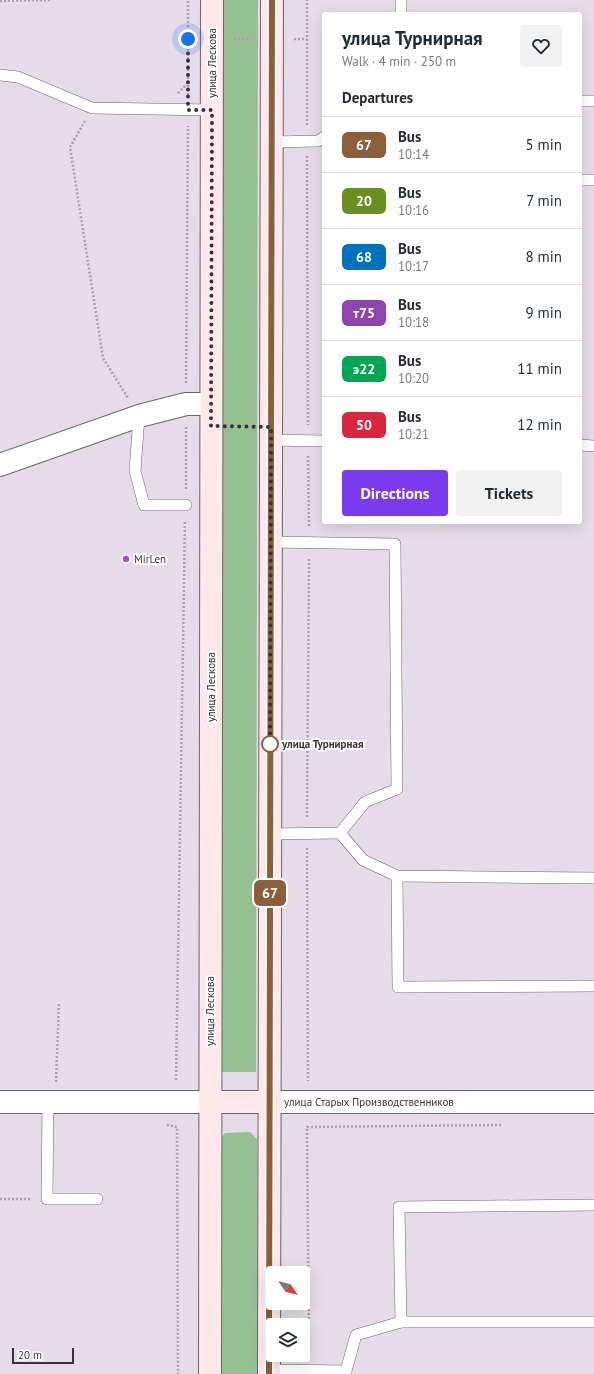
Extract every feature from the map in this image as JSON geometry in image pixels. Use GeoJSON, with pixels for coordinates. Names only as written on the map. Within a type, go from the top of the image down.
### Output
{"type":"FeatureCollection","features":[{"type":"Feature","properties":{"kind":"main road","name":"улица Лескова"},"geometry":{"type":"LineString","coordinates":[[210,1374],[212,0]]}},
{"type":"Feature","properties":{"kind":"main road"},"geometry":{"type":"LineString","coordinates":[[269,1372],[272,0]]}},
{"type":"Feature","properties":{"kind":"main road","name":"улица Старых Производственников"},"geometry":{"type":"LineString","coordinates":[[210,1102],[270,1102]]}},
{"type":"Feature","properties":{"kind":"street"},"geometry":{"type":"LineString","coordinates":[[0,465],[139,416],[186,404],[211,404]]}},
{"type":"Feature","properties":{"kind":"street","name":"улица Старых Производственников"},"geometry":{"type":"LineString","coordinates":[[0,1102],[210,1102]]}},
{"type":"Feature","properties":{"kind":"street","name":"улица Старых Производственников"},"geometry":{"type":"LineString","coordinates":[[270,1102],[594,1102]]}},
{"type":"Feature","properties":{"kind":"lane"},"geometry":{"type":"LineString","coordinates":[[401,0],[401,12]]}},
{"type":"Feature","properties":{"kind":"lane"},"geometry":{"type":"LineString","coordinates":[[0,74],[18,77],[92,108],[212,110]]}},
{"type":"Feature","properties":{"kind":"lane"},"geometry":{"type":"LineString","coordinates":[[582,101],[594,101]]}},
{"type":"Feature","properties":{"kind":"lane"},"geometry":{"type":"LineString","coordinates":[[272,142],[322,140]]}},
{"type":"Feature","properties":{"kind":"lane"},"geometry":{"type":"LineString","coordinates":[[582,180],[594,180]]}},
{"type":"Feature","properties":{"kind":"lane"},"geometry":{"type":"LineString","coordinates":[[139,416],[135,471],[144,505],[186,505]]}},
{"type":"Feature","properties":{"kind":"lane"},"geometry":{"type":"LineString","coordinates":[[271,434],[322,441]]}},
{"type":"Feature","properties":{"kind":"lane"},"geometry":{"type":"LineString","coordinates":[[582,446],[594,446]]}},
{"type":"Feature","properties":{"kind":"lane"},"geometry":{"type":"LineString","coordinates":[[271,542],[395,544],[397,789],[365,802],[340,833]]}},
{"type":"Feature","properties":{"kind":"lane"},"geometry":{"type":"LineString","coordinates":[[270,834],[340,833]]}},
{"type":"Feature","properties":{"kind":"lane"},"geometry":{"type":"LineString","coordinates":[[340,833],[363,860],[397,876],[594,878]]}},
{"type":"Feature","properties":{"kind":"lane"},"geometry":{"type":"LineString","coordinates":[[397,876],[398,987],[594,986]]}},
{"type":"Feature","properties":{"kind":"lane"},"geometry":{"type":"LineString","coordinates":[[48,1102],[47,1199],[97,1199]]}},
{"type":"Feature","properties":{"kind":"lane"},"geometry":{"type":"LineString","coordinates":[[401,1322],[400,1207],[594,1205]]}},
{"type":"Feature","properties":{"kind":"lane"},"geometry":{"type":"LineString","coordinates":[[269,1372],[309,1370],[346,1373],[356,1335],[401,1322],[594,1322]]}},
{"type":"Feature","properties":{"kind":"path"},"geometry":{"type":"LineString","coordinates":[[0,1],[52,0]]}},
{"type":"Feature","properties":{"kind":"path"},"geometry":{"type":"LineString","coordinates":[[186,404],[188,0]]}},
{"type":"Feature","properties":{"kind":"path"},"geometry":{"type":"LineString","coordinates":[[188,39],[307,39]]}},
{"type":"Feature","properties":{"kind":"path"},"geometry":{"type":"LineString","coordinates":[[92,108],[70,147],[103,358],[139,416]]}},
{"type":"Feature","properties":{"kind":"path"},"geometry":{"type":"LineString","coordinates":[[177,1080],[186,425],[211,426],[271,434]]}},
{"type":"Feature","properties":{"kind":"path"},"geometry":{"type":"LineString","coordinates":[[56,1082],[59,1002]]}},
{"type":"Feature","properties":{"kind":"path"},"geometry":{"type":"LineString","coordinates":[[309,1370],[307,1127],[506,1125]]}},
{"type":"Feature","properties":{"kind":"path"},"geometry":{"type":"LineString","coordinates":[[177,1127],[178,1374]]}},
{"type":"Feature","properties":{"kind":"path"},"geometry":{"type":"LineString","coordinates":[[0,1199],[47,1199]]}},
{"type":"Feature","properties":{"kind":"green space"},"geometry":{"type":"Polygon","coordinates":[[[222,0],[258,0],[256,1072],[218,1072],[222,0]]]}},
{"type":"Feature","properties":{"kind":"green space"},"geometry":{"type":"Polygon","coordinates":[[[250,1132],[257,1139],[258,1374],[220,1374],[220,1139],[225,1133],[250,1132]]]}},
{"type":"Feature","properties":{"kind":"bus line","name":"67"},"geometry":{"type":"LineString","coordinates":[[269,1374],[272,0]]}},
{"type":"Feature","properties":{"kind":"place","name":"MirLen"},"geometry":{"type":"Point","coordinates":[126,559]}},
{"type":"Feature","properties":{"kind":"place","name":"улица Турнирная"},"geometry":{"type":"Point","coordinates":[270,744]}},
{"type":"Feature","properties":{"kind":"route"},"geometry":{"type":"LineString","coordinates":[[188,39],[188,110],[212,110],[211,426],[271,427],[270,744]]}}]}
